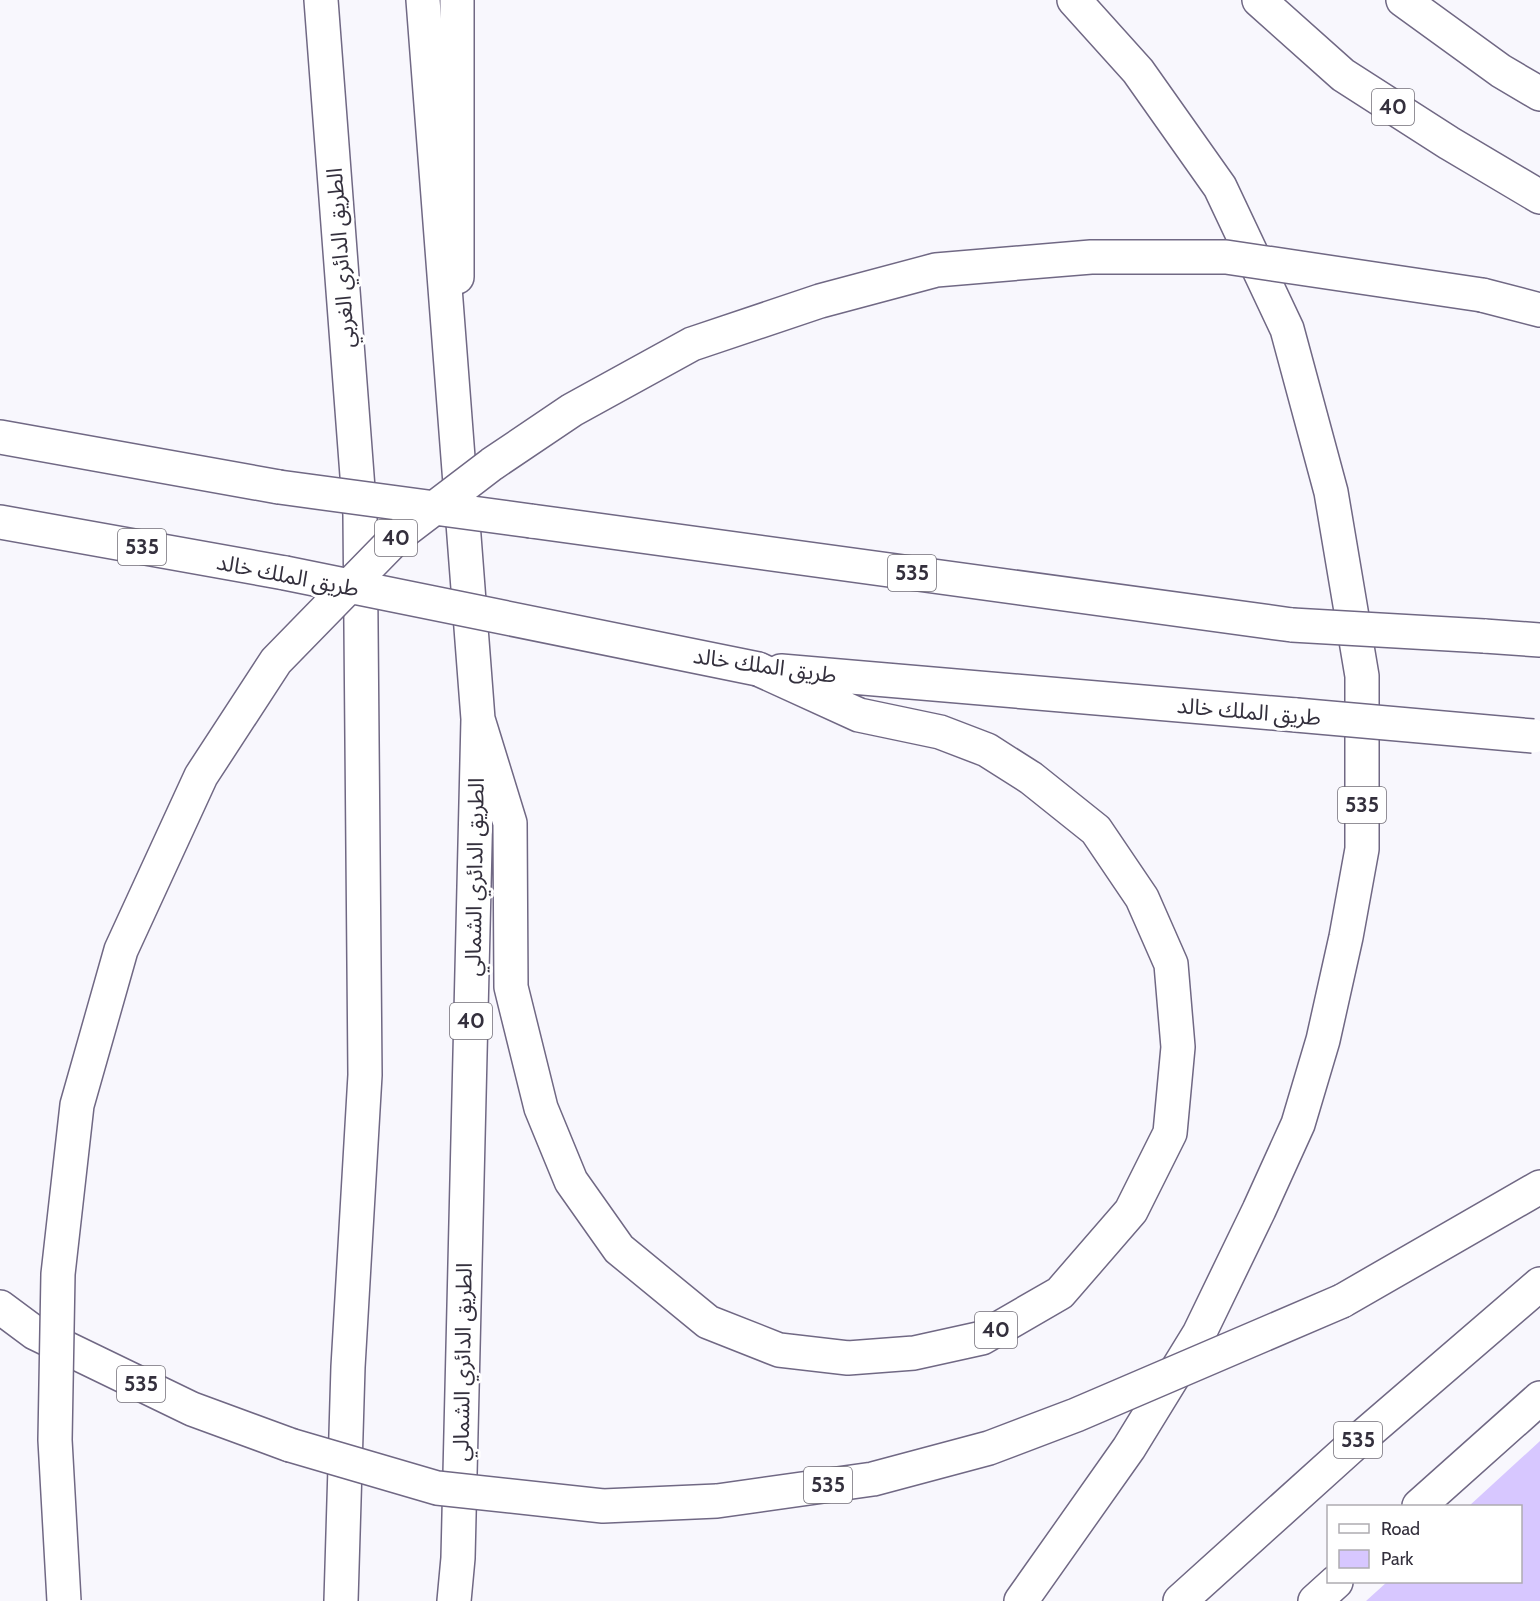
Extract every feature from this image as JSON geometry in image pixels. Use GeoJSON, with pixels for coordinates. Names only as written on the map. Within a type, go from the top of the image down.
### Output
{"type":"FeatureCollection","features":[{"type":"Feature","properties":{"kind":"main road","name":"الطريق الدائري الغربي"},"geometry":{"type":"LineString","coordinates":[[321,0],[360,515],[365,1075],[348,1367],[341,1601]]}},
{"type":"Feature","properties":{"kind":"main road","name":"40"},"geometry":{"type":"LineString","coordinates":[[423,0],[457,441]]}},
{"type":"Feature","properties":{"kind":"main road"},"geometry":{"type":"LineString","coordinates":[[457,441],[458,0]]}},
{"type":"Feature","properties":{"kind":"main road","name":"535"},"geometry":{"type":"LineString","coordinates":[[1021,1601],[1129,1448],[1199,1334],[1298,1124],[1323,1040],[1346,937],[1362,849],[1362,676],[1331,492],[1287,329],[1221,187],[1138,71],[1074,0]]}},
{"type":"Feature","properties":{"kind":"main road","name":"40"},"geometry":{"type":"LineString","coordinates":[[1259,0],[1343,75],[1449,143],[1540,197]]}},
{"type":"Feature","properties":{"kind":"main road"},"geometry":{"type":"LineString","coordinates":[[1402,0],[1540,94]]}},
{"type":"Feature","properties":{"kind":"main road","name":"40"},"geometry":{"type":"LineString","coordinates":[[64,1601],[55,1440],[58,1274],[77,1105],[121,950],[201,776],[276,661],[399,536],[492,464],[572,410],[692,344],[820,301],[936,270],[1091,257],[1226,257],[1482,295],[1540,310]]}},
{"type":"Feature","properties":{"kind":"main road","name":"535"},"geometry":{"type":"LineString","coordinates":[[0,437],[279,487],[1292,625],[1540,640]]}},
{"type":"Feature","properties":{"kind":"main road","name":"الطريق الدائري الشمالي"},"geometry":{"type":"LineString","coordinates":[[454,1601],[458,1558],[478,719],[457,441]]}},
{"type":"Feature","properties":{"kind":"main road","name":"طريق الملك خالد"},"geometry":{"type":"LineString","coordinates":[[0,522],[285,573],[759,669],[1537,736]]}},
{"type":"Feature","properties":{"kind":"main road","name":"40"},"geometry":{"type":"LineString","coordinates":[[478,719],[510,823],[511,987],[541,1108],[571,1181],[619,1249],[708,1322],[779,1350],[848,1358],[914,1353],[982,1338],[1060,1293],[1131,1211],[1136,1202],[1170,1133],[1178,1047],[1171,964],[1142,898],[1096,830],[1031,778],[987,750],[940,732],[859,715],[759,669]]}},
{"type":"Feature","properties":{"kind":"main road","name":"535"},"geometry":{"type":"LineString","coordinates":[[0,1307],[35,1333],[192,1409],[290,1445],[437,1488],[603,1506],[728,1499],[873,1479],[989,1448],[1076,1415],[1342,1301],[1540,1187]]}},
{"type":"Feature","properties":{"kind":"main road","name":"535"},"geometry":{"type":"LineString","coordinates":[[1180,1601],[1353,1444],[1540,1284]]}},
{"type":"Feature","properties":{"kind":"main road"},"geometry":{"type":"LineString","coordinates":[[1420,1505],[1540,1398]]}},
{"type":"Feature","properties":{"kind":"main road"},"geometry":{"type":"LineString","coordinates":[[1315,1601],[1334,1583]]}},
{"type":"Feature","properties":{"kind":"green space"},"geometry":{"type":"Polygon","coordinates":[[[1540,1441],[1540,1601],[1366,1601],[1386,1583],[1522,1583],[1522,1505],[1470,1505],[1540,1441]]]}}]}
